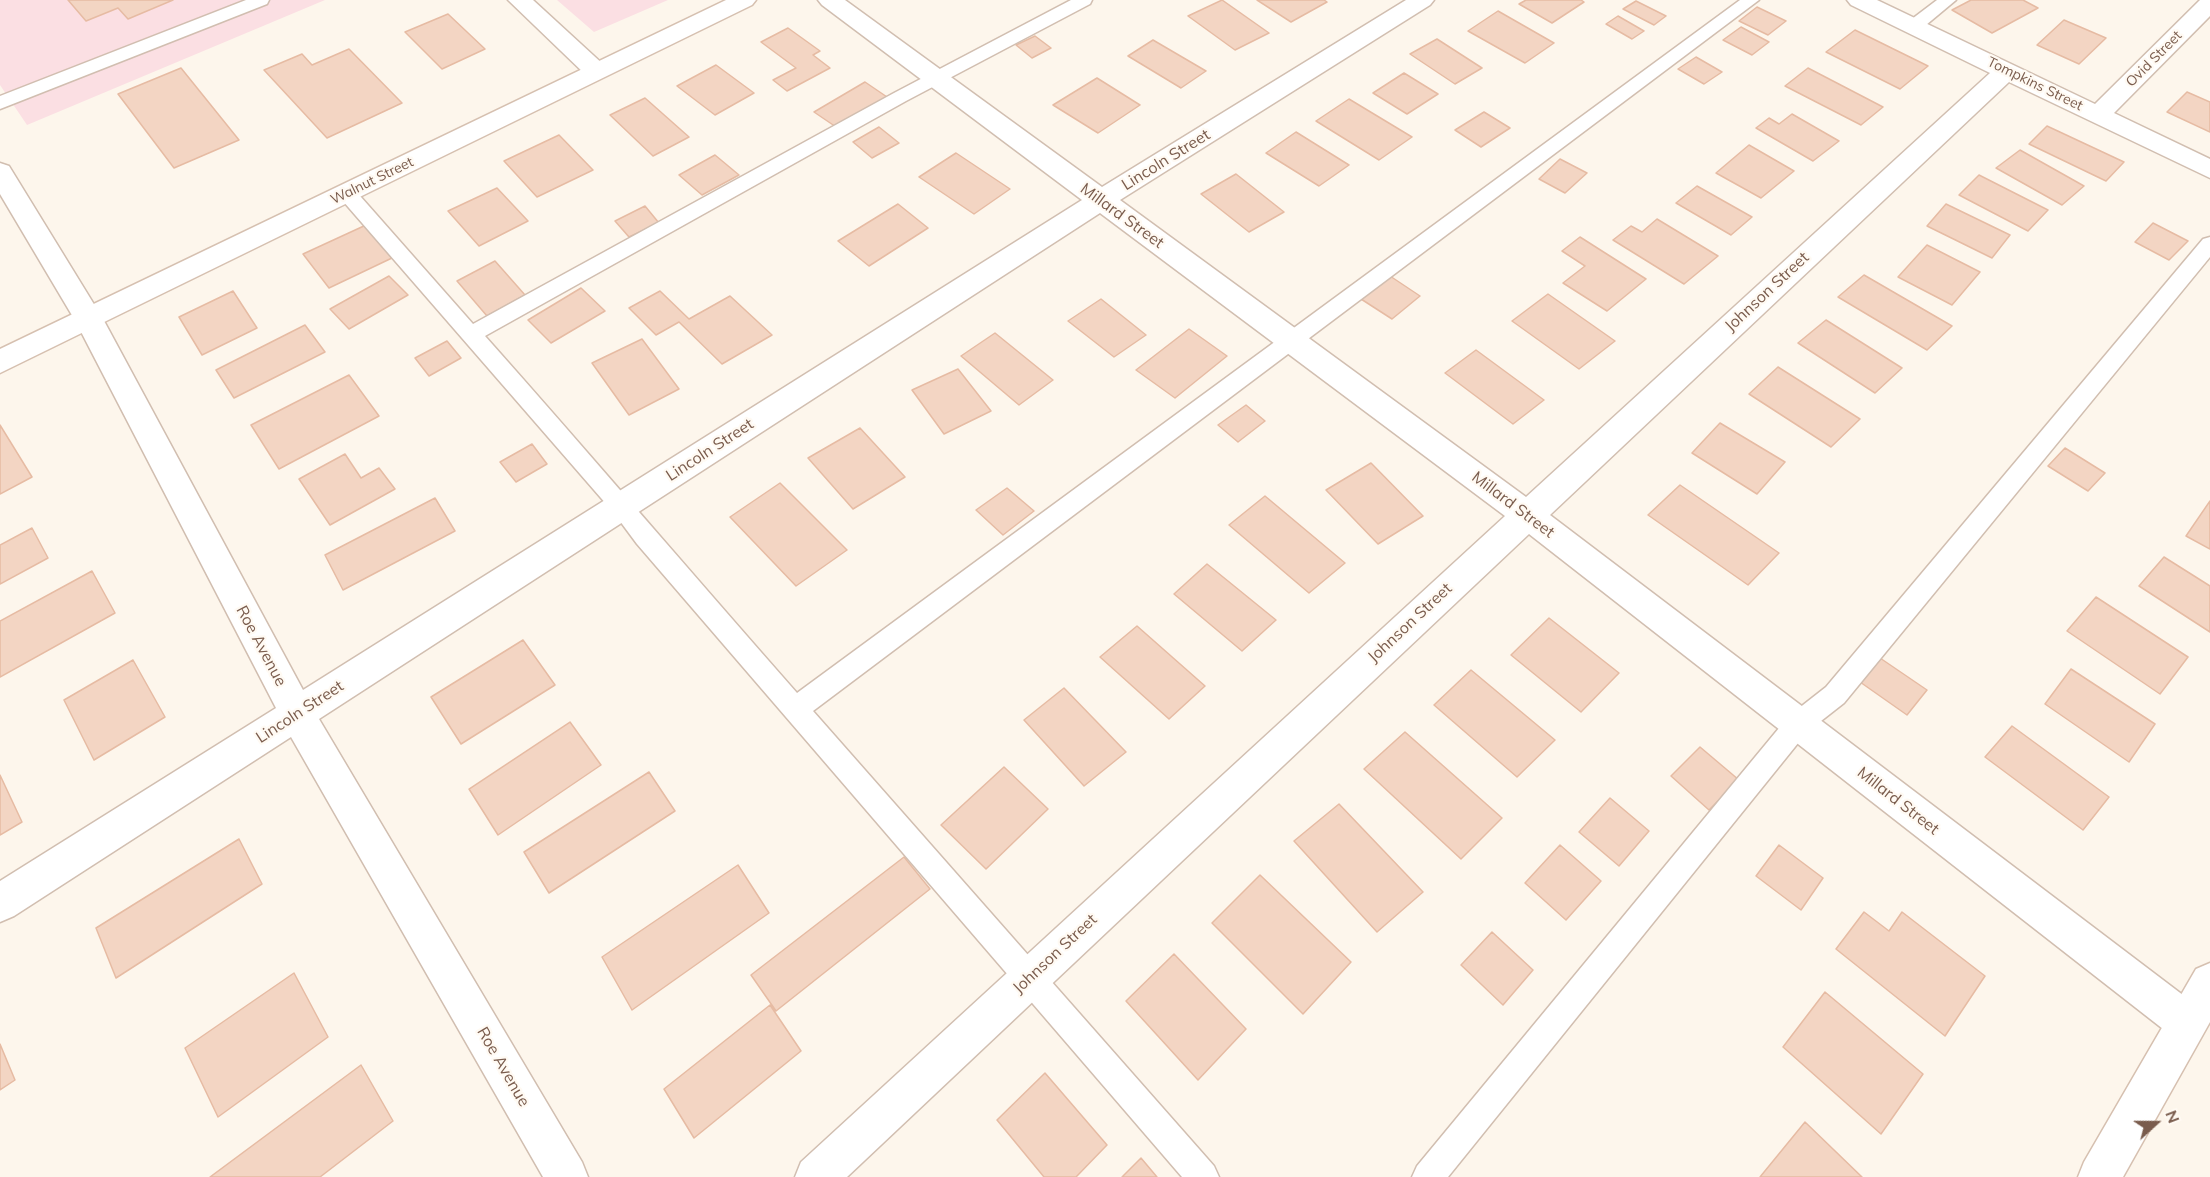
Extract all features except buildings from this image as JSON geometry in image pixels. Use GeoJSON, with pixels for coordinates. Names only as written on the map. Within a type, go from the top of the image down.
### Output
{"type":"FeatureCollection","features":[{"type":"Feature","properties":{"kind":"street"},"geometry":{"type":"LineString","coordinates":[[520,0],[596,71]]}},
{"type":"Feature","properties":{"kind":"street","name":"Walnut Street"},"geometry":{"type":"LineString","coordinates":[[0,362],[744,0]]}},
{"type":"Feature","properties":{"kind":"street","name":"Millard Street"},"geometry":{"type":"LineString","coordinates":[[830,0],[1527,515],[2186,1022]]}},
{"type":"Feature","properties":{"kind":"street","name":"Lincoln Street"},"geometry":{"type":"LineString","coordinates":[[0,903],[1101,200],[1422,0]]}},
{"type":"Feature","properties":{"kind":"street","name":"Tompkins Street"},"geometry":{"type":"LineString","coordinates":[[1859,0],[2210,169]]}},
{"type":"Feature","properties":{"kind":"street","name":"Ovid Street"},"geometry":{"type":"LineString","coordinates":[[2098,115],[2210,3]]}},
{"type":"Feature","properties":{"kind":"street","name":"Johnson Street"},"geometry":{"type":"LineString","coordinates":[[816,1177],[2007,70]]}},
{"type":"Feature","properties":{"kind":"street","name":"Roe Avenue"},"geometry":{"type":"LineString","coordinates":[[0,172],[89,319],[297,714],[567,1177]]}},
{"type":"Feature","properties":{"kind":"street"},"geometry":{"type":"LineString","coordinates":[[2099,1177],[2210,983]]}},
{"type":"Feature","properties":{"kind":"lane"},"geometry":{"type":"LineString","coordinates":[[0,103],[261,0]]}},
{"type":"Feature","properties":{"kind":"lane"},"geometry":{"type":"LineString","coordinates":[[470,335],[900,97],[1084,0]]}},
{"type":"Feature","properties":{"kind":"lane"},"geometry":{"type":"LineString","coordinates":[[795,709],[1751,0]]}},
{"type":"Feature","properties":{"kind":"lane"},"geometry":{"type":"LineString","coordinates":[[1914,26],[1947,0]]}},
{"type":"Feature","properties":{"kind":"lane"},"geometry":{"type":"LineString","coordinates":[[346,193],[622,506],[645,537],[1203,1177]]}},
{"type":"Feature","properties":{"kind":"lane"},"geometry":{"type":"LineString","coordinates":[[1428,1177],[1798,724],[1835,695],[2210,244]]}},
{"type":"Feature","properties":{"kind":"shaded area"},"geometry":{"type":"Polygon","coordinates":[[[0,0],[325,0],[27,125],[0,85],[0,0]]]}},
{"type":"Feature","properties":{"kind":"shaded area"},"geometry":{"type":"Polygon","coordinates":[[[557,0],[668,0],[594,32],[557,0]]]}}]}
